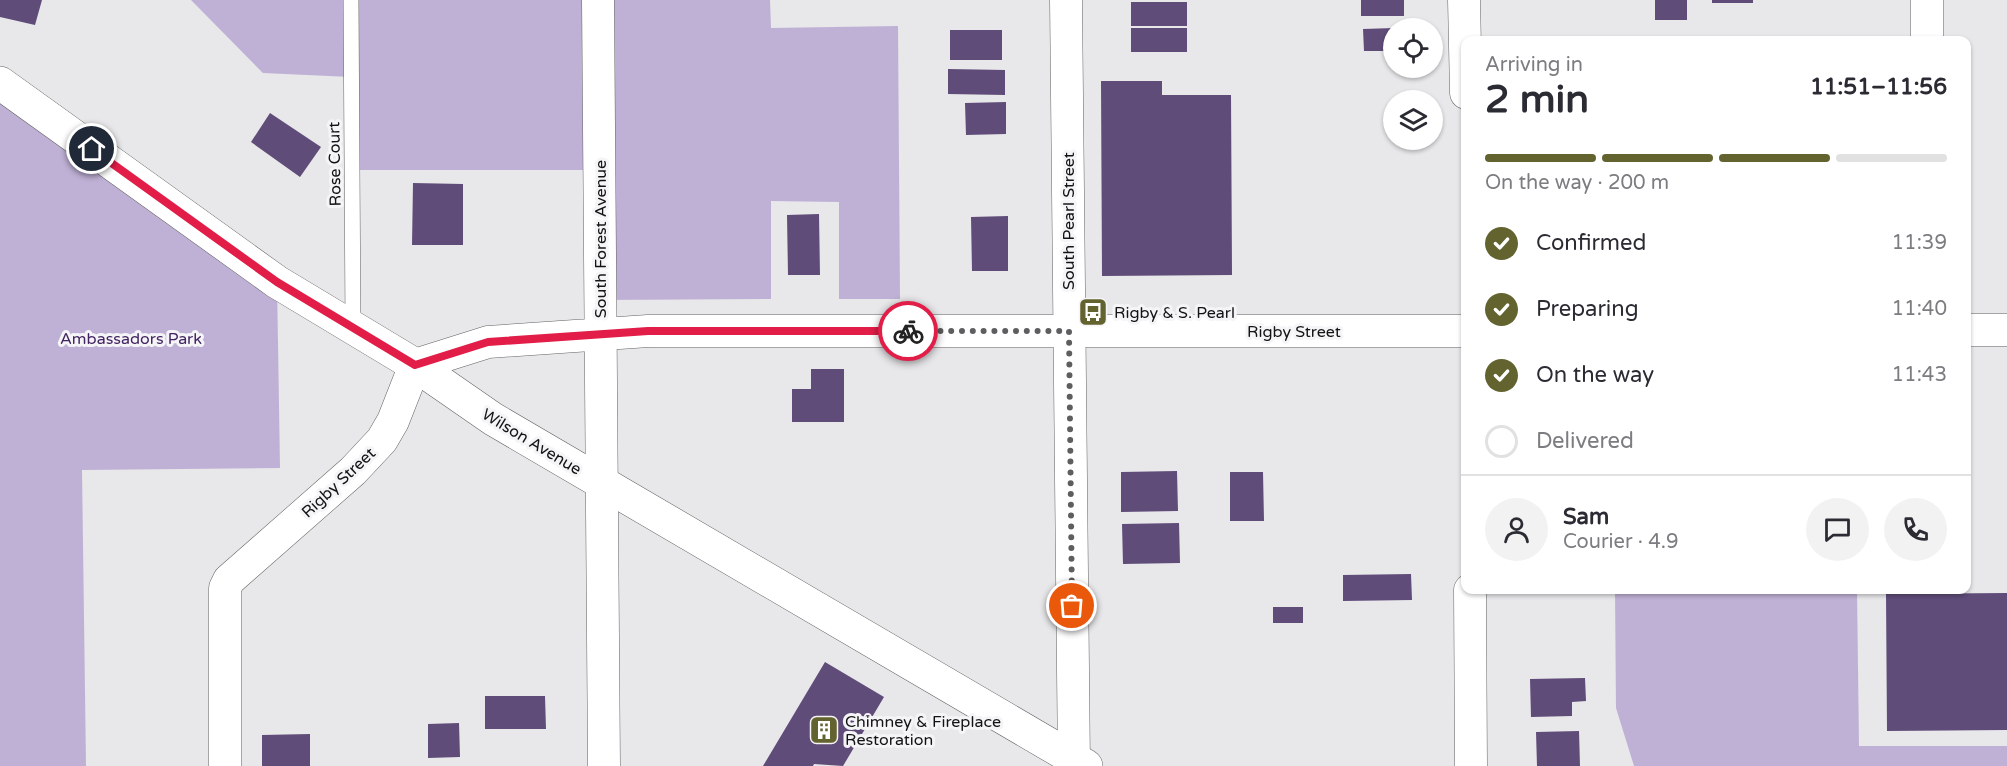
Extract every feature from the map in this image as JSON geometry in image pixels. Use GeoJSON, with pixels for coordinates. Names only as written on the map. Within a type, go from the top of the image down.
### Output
{"type":"FeatureCollection","features":[{"type":"Feature","properties":{"kind":"main road","name":"Wilson Avenue"},"geometry":{"type":"LineString","coordinates":[[0,83],[277,282],[415,365],[493,420],[1078,764]]}},
{"type":"Feature","properties":{"kind":"street","name":"South Forest Avenue"},"geometry":{"type":"LineString","coordinates":[[598,0],[604,766]]}},
{"type":"Feature","properties":{"kind":"street","name":"South Pearl Street"},"geometry":{"type":"LineString","coordinates":[[1066,0],[1069,331],[1078,764]]}},
{"type":"Feature","properties":{"kind":"street"},"geometry":{"type":"LineString","coordinates":[[1464,0],[1465,36]]}},
{"type":"Feature","properties":{"kind":"street"},"geometry":{"type":"LineString","coordinates":[[1927,0],[1927,36]]}},
{"type":"Feature","properties":{"kind":"street"},"geometry":{"type":"LineString","coordinates":[[1971,330],[2007,330]]}},
{"type":"Feature","properties":{"kind":"street","name":"Rigby Street"},"geometry":{"type":"LineString","coordinates":[[225,766],[225,588],[229,580],[353,471],[382,440],[393,422],[415,365],[488,342],[648,331],[1461,331]]}},
{"type":"Feature","properties":{"kind":"street"},"geometry":{"type":"LineString","coordinates":[[1470,594],[1471,766]]}},
{"type":"Feature","properties":{"kind":"lane","name":"Rose Court"},"geometry":{"type":"LineString","coordinates":[[351,0],[353,328]]}},
{"type":"Feature","properties":{"kind":"green space"},"geometry":{"type":"Polygon","coordinates":[[[191,0],[770,0],[771,28],[898,26],[900,299],[839,299],[839,202],[771,201],[771,299],[600,300],[599,170],[352,170],[351,77],[263,73],[191,0]]]}},
{"type":"Feature","properties":{"kind":"green space","name":"Ambassadors Park"},"geometry":{"type":"Polygon","coordinates":[[[0,83],[277,282],[280,468],[82,470],[86,766],[0,766],[0,83]]]}},
{"type":"Feature","properties":{"kind":"green space"},"geometry":{"type":"Polygon","coordinates":[[[1615,594],[1857,594],[1859,746],[2007,746],[2007,766],[1634,766],[1616,708],[1615,594]]]}},
{"type":"Feature","properties":{"kind":"building"},"geometry":{"type":"Polygon","coordinates":[[[0,0],[42,0],[35,25],[0,17],[0,0]]]}},
{"type":"Feature","properties":{"kind":"building"},"geometry":{"type":"Polygon","coordinates":[[[1361,0],[1404,0],[1404,16],[1361,16],[1361,0]]]}},
{"type":"Feature","properties":{"kind":"building"},"geometry":{"type":"Polygon","coordinates":[[[1655,0],[1687,0],[1687,20],[1655,20],[1655,0]]]}},
{"type":"Feature","properties":{"kind":"building"},"geometry":{"type":"Polygon","coordinates":[[[1712,0],[1753,0],[1753,3],[1712,3],[1712,0]]]}},
{"type":"Feature","properties":{"kind":"building"},"geometry":{"type":"Polygon","coordinates":[[[1131,2],[1187,2],[1187,26],[1131,26],[1131,2]]]}},
{"type":"Feature","properties":{"kind":"building"},"geometry":{"type":"Polygon","coordinates":[[[1131,28],[1187,28],[1187,52],[1131,52],[1131,28]]]}},
{"type":"Feature","properties":{"kind":"building"},"geometry":{"type":"Polygon","coordinates":[[[1383,28],[1383,51],[1364,51],[1363,29],[1383,28]]]}},
{"type":"Feature","properties":{"kind":"building"},"geometry":{"type":"Polygon","coordinates":[[[950,30],[1002,30],[1002,60],[950,60],[950,30]]]}},
{"type":"Feature","properties":{"kind":"building"},"geometry":{"type":"Polygon","coordinates":[[[948,69],[1005,70],[1005,95],[948,94],[948,69]]]}},
{"type":"Feature","properties":{"kind":"building"},"geometry":{"type":"Polygon","coordinates":[[[1101,81],[1162,81],[1162,95],[1231,95],[1232,275],[1102,276],[1101,81]]]}},
{"type":"Feature","properties":{"kind":"building"},"geometry":{"type":"Polygon","coordinates":[[[1006,102],[1006,134],[966,135],[965,103],[1006,102]]]}},
{"type":"Feature","properties":{"kind":"building"},"geometry":{"type":"Polygon","coordinates":[[[270,113],[321,147],[300,177],[251,142],[270,113]]]}},
{"type":"Feature","properties":{"kind":"building"},"geometry":{"type":"Polygon","coordinates":[[[413,183],[463,184],[463,245],[412,245],[413,183]]]}},
{"type":"Feature","properties":{"kind":"building"},"geometry":{"type":"Polygon","coordinates":[[[819,214],[820,275],[788,275],[787,215],[819,214]]]}},
{"type":"Feature","properties":{"kind":"building"},"geometry":{"type":"Polygon","coordinates":[[[1008,216],[1008,271],[972,271],[971,217],[1008,216]]]}},
{"type":"Feature","properties":{"kind":"building"},"geometry":{"type":"Polygon","coordinates":[[[811,369],[844,369],[844,422],[792,422],[792,389],[811,389],[811,369]]]}},
{"type":"Feature","properties":{"kind":"building"},"geometry":{"type":"Polygon","coordinates":[[[1177,471],[1178,511],[1121,512],[1121,472],[1177,471]]]}},
{"type":"Feature","properties":{"kind":"building"},"geometry":{"type":"Polygon","coordinates":[[[1230,472],[1263,472],[1264,521],[1230,521],[1230,472]]]}},
{"type":"Feature","properties":{"kind":"building"},"geometry":{"type":"Polygon","coordinates":[[[1179,523],[1180,563],[1123,564],[1122,524],[1179,523]]]}},
{"type":"Feature","properties":{"kind":"building"},"geometry":{"type":"Polygon","coordinates":[[[1411,574],[1412,600],[1343,601],[1343,575],[1411,574]]]}},
{"type":"Feature","properties":{"kind":"building"},"geometry":{"type":"Polygon","coordinates":[[[2007,593],[2007,730],[1887,731],[1886,594],[2007,593]]]}},
{"type":"Feature","properties":{"kind":"building"},"geometry":{"type":"Polygon","coordinates":[[[1273,607],[1303,607],[1303,623],[1273,623],[1273,607]]]}},
{"type":"Feature","properties":{"kind":"building","name":"Chimney & Fireplace Restoration"},"geometry":{"type":"Polygon","coordinates":[[[825,662],[884,697],[843,766],[814,764],[813,766],[763,766],[825,662]]]}},
{"type":"Feature","properties":{"kind":"building"},"geometry":{"type":"Polygon","coordinates":[[[1585,678],[1586,701],[1572,702],[1572,716],[1531,717],[1530,679],[1585,678]]]}},
{"type":"Feature","properties":{"kind":"building"},"geometry":{"type":"Polygon","coordinates":[[[485,696],[545,696],[546,729],[485,729],[485,696]]]}},
{"type":"Feature","properties":{"kind":"building"},"geometry":{"type":"Polygon","coordinates":[[[459,723],[460,757],[428,758],[428,724],[459,723]]]}},
{"type":"Feature","properties":{"kind":"building"},"geometry":{"type":"Polygon","coordinates":[[[1579,731],[1580,766],[1537,766],[1536,732],[1579,731]]]}},
{"type":"Feature","properties":{"kind":"building"},"geometry":{"type":"Polygon","coordinates":[[[310,734],[310,766],[262,766],[262,735],[310,734]]]}},
{"type":"Feature","properties":{"kind":"way so far"},"geometry":{"type":"LineString","coordinates":[[908,331],[1069,331],[1072,606]]}},
{"type":"Feature","properties":{"kind":"place","name":"Rigby & S. Pearl"},"geometry":{"type":"Point","coordinates":[1093,312]}},
{"type":"Feature","properties":{"kind":"place","name":"Chimney & Fireplace Restoration"},"geometry":{"type":"Point","coordinates":[824,730]}},
{"type":"Feature","properties":{"kind":"route"},"geometry":{"type":"LineString","coordinates":[[92,149],[277,282],[415,365],[488,342],[648,331],[908,331]]}}]}
